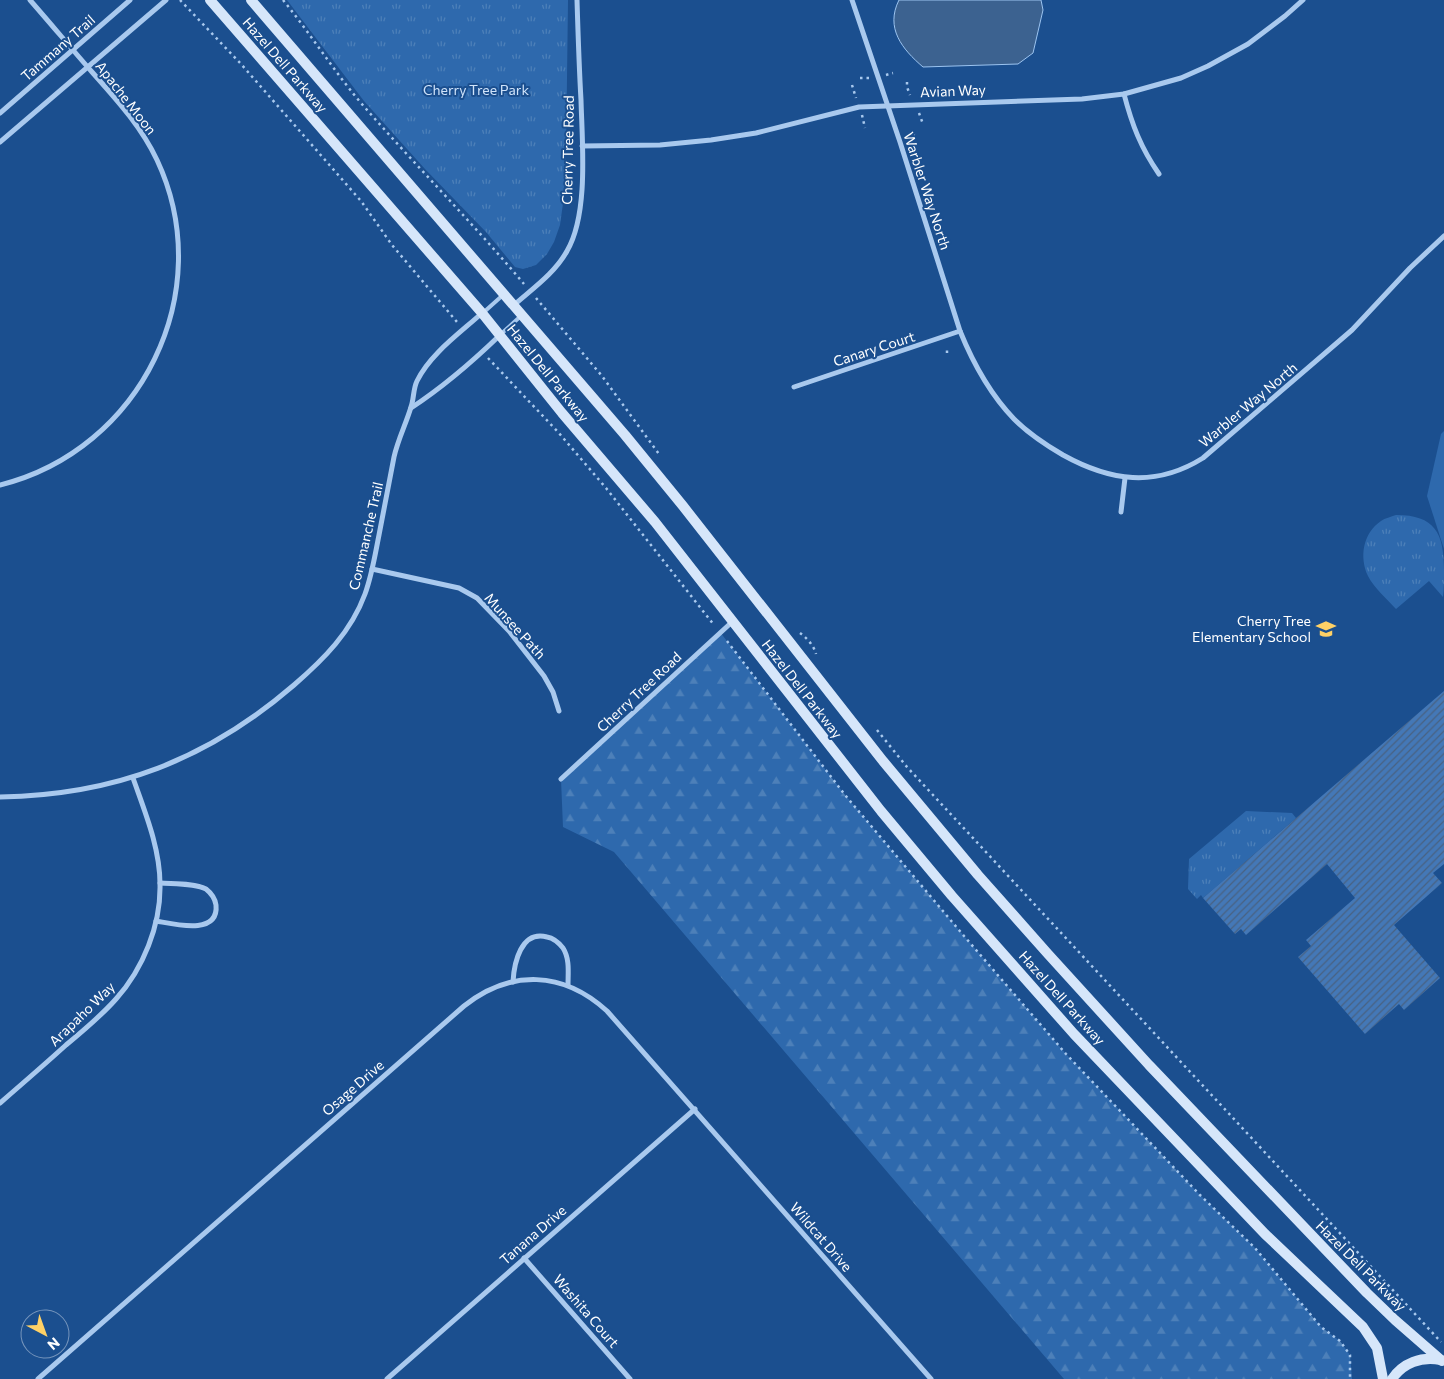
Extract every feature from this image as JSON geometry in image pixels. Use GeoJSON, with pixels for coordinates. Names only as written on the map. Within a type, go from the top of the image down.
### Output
{"type":"FeatureCollection","features":[{"type":"Feature","properties":{"kind":"main road","name":"Hazel Dell Parkway"},"geometry":{"type":"LineString","coordinates":[[210,0],[482,314],[626,488],[881,811],[959,904],[1074,1034],[1265,1234],[1363,1327],[1377,1348],[1383,1379]]}},
{"type":"Feature","properties":{"kind":"main road","name":"Hazel Dell Parkway"},"geometry":{"type":"LineString","coordinates":[[251,0],[614,422],[683,506],[923,810],[1032,936],[1149,1065],[1367,1293],[1388,1314],[1443,1361]]}},
{"type":"Feature","properties":{"kind":"main road"},"geometry":{"type":"LineString","coordinates":[[1392,1379],[1400,1370],[1413,1362],[1427,1359],[1443,1361]]}},
{"type":"Feature","properties":{"kind":"street","name":"Apache Moon"},"geometry":{"type":"LineString","coordinates":[[0,485],[39,472],[77,451],[108,425],[134,394],[150,371],[166,331],[174,301],[178,272],[178,244],[175,218],[157,161],[141,132],[123,107],[30,0]]}},
{"type":"Feature","properties":{"kind":"street","name":"Tammany Trail"},"geometry":{"type":"LineString","coordinates":[[0,113],[130,0]]}},
{"type":"Feature","properties":{"kind":"street"},"geometry":{"type":"LineString","coordinates":[[0,142],[166,0]]}},
{"type":"Feature","properties":{"kind":"street","name":"Cherry Tree Road"},"geometry":{"type":"LineString","coordinates":[[514,306],[552,270],[568,250],[578,224],[582,146],[577,0]]}},
{"type":"Feature","properties":{"kind":"street","name":"Warbler Way North"},"geometry":{"type":"LineString","coordinates":[[852,0],[960,332],[981,375],[1021,424],[1056,451],[1077,463],[1099,472],[1125,478],[1158,476],[1193,465],[1215,449],[1352,330],[1410,268],[1444,236]]}},
{"type":"Feature","properties":{"kind":"street","name":"Avian Way"},"geometry":{"type":"LineString","coordinates":[[582,146],[660,145],[711,140],[756,133],[859,107],[887,104],[1082,99],[1124,94],[1180,78],[1208,66],[1248,44],[1303,0]]}},
{"type":"Feature","properties":{"kind":"street"},"geometry":{"type":"LineString","coordinates":[[1124,94],[1141,146],[1159,174]]}},
{"type":"Feature","properties":{"kind":"street","name":"Commanche Trail"},"geometry":{"type":"LineString","coordinates":[[0,797],[56,793],[133,778],[184,757],[232,732],[276,701],[330,652],[352,622],[363,599],[372,569],[400,434],[411,408],[416,382],[440,351],[482,314]]}},
{"type":"Feature","properties":{"kind":"street","name":"Canary Court"},"geometry":{"type":"LineString","coordinates":[[794,387],[960,332]]}},
{"type":"Feature","properties":{"kind":"street"},"geometry":{"type":"LineString","coordinates":[[411,408],[432,394],[499,336]]}},
{"type":"Feature","properties":{"kind":"street"},"geometry":{"type":"LineString","coordinates":[[1121,512],[1125,478]]}},
{"type":"Feature","properties":{"kind":"street","name":"Munsee Path"},"geometry":{"type":"LineString","coordinates":[[372,569],[459,588],[477,598],[509,632],[544,676],[553,692],[559,711]]}},
{"type":"Feature","properties":{"kind":"street","name":"Cherry Tree Road"},"geometry":{"type":"LineString","coordinates":[[560,779],[732,622]]}},
{"type":"Feature","properties":{"kind":"street","name":"Arapaho Way"},"geometry":{"type":"LineString","coordinates":[[0,1103],[95,1020],[117,998],[130,981],[141,961],[156,921],[160,883],[156,850],[133,778]]}},
{"type":"Feature","properties":{"kind":"street"},"geometry":{"type":"LineString","coordinates":[[156,921],[201,926],[211,920],[216,913],[213,896],[204,888],[160,883]]}},
{"type":"Feature","properties":{"kind":"street"},"geometry":{"type":"LineString","coordinates":[[514,982],[516,962],[523,945],[535,936],[540,936],[550,938],[562,946],[568,964],[568,985]]}},
{"type":"Feature","properties":{"kind":"street","name":"Osage Drive"},"geometry":{"type":"LineString","coordinates":[[38,1379],[464,1006],[489,989],[514,982],[536,980],[568,985],[586,994],[607,1011],[695,1110]]}},
{"type":"Feature","properties":{"kind":"street","name":"Tanana Drive"},"geometry":{"type":"LineString","coordinates":[[387,1379],[695,1110]]}},
{"type":"Feature","properties":{"kind":"street","name":"Wildcat Drive"},"geometry":{"type":"LineString","coordinates":[[695,1110],[931,1379]]}},
{"type":"Feature","properties":{"kind":"street","name":"Washita Court"},"geometry":{"type":"LineString","coordinates":[[524,1258],[630,1379]]}},
{"type":"Feature","properties":{"kind":"lane"},"geometry":{"type":"LineString","coordinates":[[482,314],[505,294]]}},
{"type":"Feature","properties":{"kind":"lane"},"geometry":{"type":"LineString","coordinates":[[499,336],[523,314]]}},
{"type":"Feature","properties":{"kind":"path"},"geometry":{"type":"LineString","coordinates":[[180,0],[247,71],[361,201],[392,244],[443,303],[463,331]]}},
{"type":"Feature","properties":{"kind":"path"},"geometry":{"type":"LineString","coordinates":[[283,0],[359,100],[512,269]]}},
{"type":"Feature","properties":{"kind":"path"},"geometry":{"type":"LineString","coordinates":[[553,319],[602,376],[663,460]]}},
{"type":"Feature","properties":{"kind":"path"},"geometry":{"type":"LineString","coordinates":[[946,353],[947,348]]}},
{"type":"Feature","properties":{"kind":"path"},"geometry":{"type":"LineString","coordinates":[[482,352],[497,368]]}},
{"type":"Feature","properties":{"kind":"path"},"geometry":{"type":"LineString","coordinates":[[797,631],[806,638],[815,650],[817,658]]}},
{"type":"Feature","properties":{"kind":"path"},"geometry":{"type":"LineString","coordinates":[[871,723],[907,767],[1444,1344]]}},
{"type":"Feature","properties":{"kind":"path"},"geometry":{"type":"LineString","coordinates":[[1350,1355],[1350,1379]]}},
{"type":"Feature","properties":{"kind":"green space","name":"Cherry Tree Park"},"geometry":{"type":"Polygon","coordinates":[[[287,0],[568,0],[564,196],[560,225],[554,242],[547,254],[536,265],[523,269],[515,267],[486,232],[425,169],[364,101],[287,0]]]}},
{"type":"Feature","properties":{"kind":"green space"},"geometry":{"type":"Polygon","coordinates":[[[1444,431],[1444,549],[1427,496],[1441,434],[1444,431]]]}},
{"type":"Feature","properties":{"kind":"green space"},"geometry":{"type":"Polygon","coordinates":[[[1396,515],[1420,518],[1435,529],[1439,536],[1444,557],[1443,597],[1429,581],[1396,609],[1377,589],[1368,576],[1363,553],[1370,532],[1381,521],[1396,515]]]}},
{"type":"Feature","properties":{"kind":"green space"},"geometry":{"type":"Polygon","coordinates":[[[720,632],[845,795],[1066,1054],[1199,1194],[1255,1248],[1321,1327],[1340,1341],[1350,1355],[1352,1379],[1064,1379],[614,852],[563,827],[561,779],[720,632]]]}},
{"type":"Feature","properties":{"kind":"green space"},"geometry":{"type":"Polygon","coordinates":[[[1246,811],[1292,813],[1296,818],[1203,898],[1201,895],[1197,899],[1188,889],[1189,859],[1246,811]]]}},
{"type":"Feature","properties":{"kind":"shaded area"},"geometry":{"type":"Polygon","coordinates":[[[899,0],[1041,0],[1043,10],[1033,53],[1018,64],[923,67],[902,45],[895,29],[895,10],[899,0]]]}},
{"type":"Feature","properties":{"kind":"building"},"geometry":{"type":"Polygon","coordinates":[[[1444,691],[1444,864],[1433,873],[1442,883],[1394,925],[1440,978],[1404,1010],[1399,1004],[1365,1034],[1298,957],[1311,946],[1306,940],[1355,898],[1327,864],[1246,935],[1241,929],[1235,934],[1203,898],[1444,691]]]}},
{"type":"Feature","properties":{"kind":"place","name":"Cherry Tree Elementary School"},"geometry":{"type":"Point","coordinates":[1326,629]}}]}
